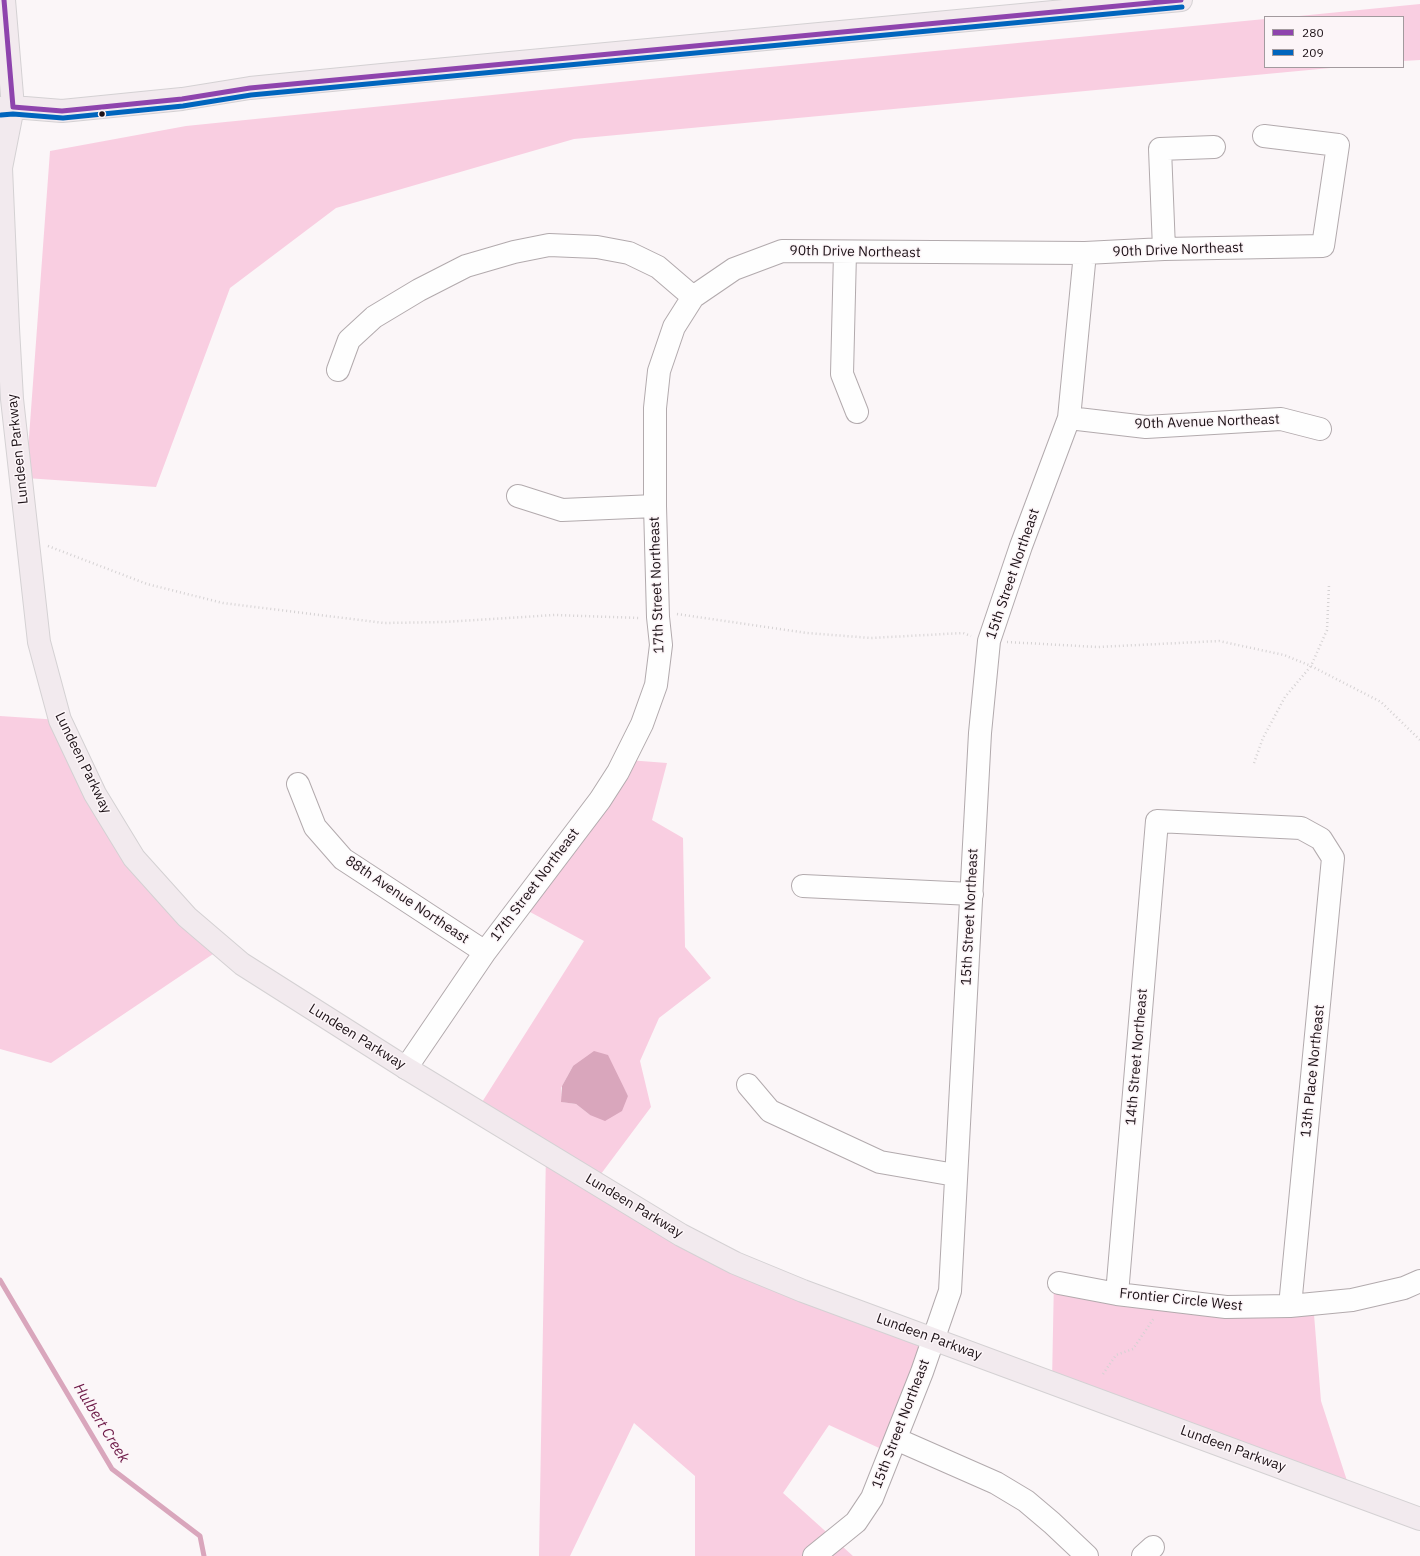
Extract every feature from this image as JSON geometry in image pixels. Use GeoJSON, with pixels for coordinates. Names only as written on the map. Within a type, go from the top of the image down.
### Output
{"type":"FeatureCollection","features":[{"type":"Feature","properties":{"kind":"main road","name":"Lundeen Parkway"},"geometry":{"type":"LineString","coordinates":[[4,0],[6,108],[1,168],[12,399],[39,642],[60,720],[95,794],[134,858],[187,918],[242,964],[406,1068],[681,1235],[735,1263],[803,1291],[934,1338],[1420,1519]]}},
{"type":"Feature","properties":{"kind":"main road"},"geometry":{"type":"LineString","coordinates":[[6,108],[62,111],[182,99],[250,88],[343,78],[1181,0]]}},
{"type":"Feature","properties":{"kind":"street","name":"90th Drive Northeast"},"geometry":{"type":"LineString","coordinates":[[692,297],[734,269],[782,251],[1085,253],[1164,249],[1323,246],[1338,145],[1264,136]]}},
{"type":"Feature","properties":{"kind":"street"},"geometry":{"type":"LineString","coordinates":[[1164,249],[1160,149],[1214,147]]}},
{"type":"Feature","properties":{"kind":"street"},"geometry":{"type":"LineString","coordinates":[[338,370],[348,340],[374,317],[419,290],[466,266],[514,252],[549,245],[597,247],[629,253],[658,266],[692,297]]}},
{"type":"Feature","properties":{"kind":"street"},"geometry":{"type":"LineString","coordinates":[[845,252],[842,374],[857,412]]}},
{"type":"Feature","properties":{"kind":"street","name":"15th Street Northeast"},"geometry":{"type":"LineString","coordinates":[[814,1556],[856,1522],[872,1498],[896,1439],[950,1291],[980,733],[989,641],[1021,546],[1069,418],[1085,253]]}},
{"type":"Feature","properties":{"kind":"street","name":"17th Street Northeast"},"geometry":{"type":"LineString","coordinates":[[406,1068],[485,952],[600,800],[618,772],[642,724],[656,685],[661,645],[658,617],[655,506],[655,408],[659,371],[674,327],[692,297]]}},
{"type":"Feature","properties":{"kind":"street","name":"90th Avenue Northeast"},"geometry":{"type":"LineString","coordinates":[[1069,418],[1146,426],[1281,419],[1320,429]]}},
{"type":"Feature","properties":{"kind":"street"},"geometry":{"type":"LineString","coordinates":[[518,496],[562,510],[655,506]]}},
{"type":"Feature","properties":{"kind":"street","name":"88th Avenue Northeast"},"geometry":{"type":"LineString","coordinates":[[298,784],[315,827],[343,859],[485,952]]}},
{"type":"Feature","properties":{"kind":"street","name":"13th Place Northeast"},"geometry":{"type":"LineString","coordinates":[[1157,821],[1301,828],[1321,839],[1333,858],[1290,1306]]}},
{"type":"Feature","properties":{"kind":"street","name":"14th Street Northeast"},"geometry":{"type":"LineString","coordinates":[[1117,1294],[1157,821]]}},
{"type":"Feature","properties":{"kind":"street"},"geometry":{"type":"LineString","coordinates":[[803,886],[972,894]]}},
{"type":"Feature","properties":{"kind":"street"},"geometry":{"type":"LineString","coordinates":[[748,1084],[770,1111],[880,1162],[956,1175]]}},
{"type":"Feature","properties":{"kind":"street","name":"Frontier Circle West"},"geometry":{"type":"LineString","coordinates":[[1059,1283],[1117,1294],[1226,1307],[1290,1306],[1352,1300],[1404,1288],[1420,1281]]}},
{"type":"Feature","properties":{"kind":"street"},"geometry":{"type":"LineString","coordinates":[[896,1439],[996,1483],[1026,1501],[1087,1556]]}},
{"type":"Feature","properties":{"kind":"path"},"geometry":{"type":"LineString","coordinates":[[28,540],[58,548],[147,584],[223,602],[384,623],[444,622],[555,615],[630,618],[658,617],[680,614],[807,632],[871,638],[963,633],[989,641],[1098,647],[1219,641],[1284,655],[1311,666],[1381,702],[1420,740]]}},
{"type":"Feature","properties":{"kind":"path"},"geometry":{"type":"LineString","coordinates":[[1254,764],[1264,738],[1285,697],[1311,666],[1327,630],[1329,585]]}},
{"type":"Feature","properties":{"kind":"path"},"geometry":{"type":"LineString","coordinates":[[1103,1374],[1116,1355],[1133,1349],[1150,1325],[1163,1299]]}},
{"type":"Feature","properties":{"kind":"shaded area"},"geometry":{"type":"Polygon","coordinates":[[[1420,4],[1420,60],[1404,61],[1404,16],[1299,16],[1420,4]]]}},
{"type":"Feature","properties":{"kind":"shaded area"},"geometry":{"type":"Polygon","coordinates":[[[1264,19],[1264,68],[1330,68],[574,139],[336,208],[230,288],[156,487],[26,478],[50,151],[186,126],[1264,19]]]}},
{"type":"Feature","properties":{"kind":"shaded area"},"geometry":{"type":"Polygon","coordinates":[[[0,716],[60,720],[95,794],[222,948],[51,1063],[0,1049],[0,716]]]}},
{"type":"Feature","properties":{"kind":"shaded area"},"geometry":{"type":"Polygon","coordinates":[[[628,760],[667,763],[652,820],[683,838],[685,947],[711,978],[659,1018],[640,1061],[651,1107],[595,1182],[681,1235],[934,1338],[890,1453],[829,1425],[783,1493],[853,1556],[695,1556],[695,1476],[634,1423],[570,1556],[539,1556],[546,1151],[477,1110],[584,941],[517,905],[628,760]],[[573,1066],[561,1088],[562,1102],[576,1104],[590,1115],[628,1096],[617,1077],[573,1066]]]}},
{"type":"Feature","properties":{"kind":"shaded area"},"geometry":{"type":"Polygon","coordinates":[[[594,1051],[608,1055],[628,1096],[622,1111],[605,1121],[590,1115],[576,1104],[561,1102],[562,1086],[573,1066],[594,1051]]]}},
{"type":"Feature","properties":{"kind":"shaded area"},"geometry":{"type":"Polygon","coordinates":[[[1054,1278],[1117,1294],[1313,1302],[1321,1401],[1351,1493],[1052,1382],[1054,1278]]]}},
{"type":"Feature","properties":{"kind":"waterway","name":"Hulbert Creek"},"geometry":{"type":"LineString","coordinates":[[0,1280],[112,1469],[200,1536],[204,1556]]}},
{"type":"Feature","properties":{"kind":"transit line","name":"280"},"geometry":{"type":"LineString","coordinates":[[4,0],[13,107]]}},
{"type":"Feature","properties":{"kind":"transit line","name":"280"},"geometry":{"type":"LineString","coordinates":[[13,107],[62,111],[182,99],[250,88],[1181,0]]}},
{"type":"Feature","properties":{"kind":"transit line","name":"209"},"geometry":{"type":"LineString","coordinates":[[1,115],[13,114],[63,118],[183,106],[251,95],[1182,7]]}}]}
